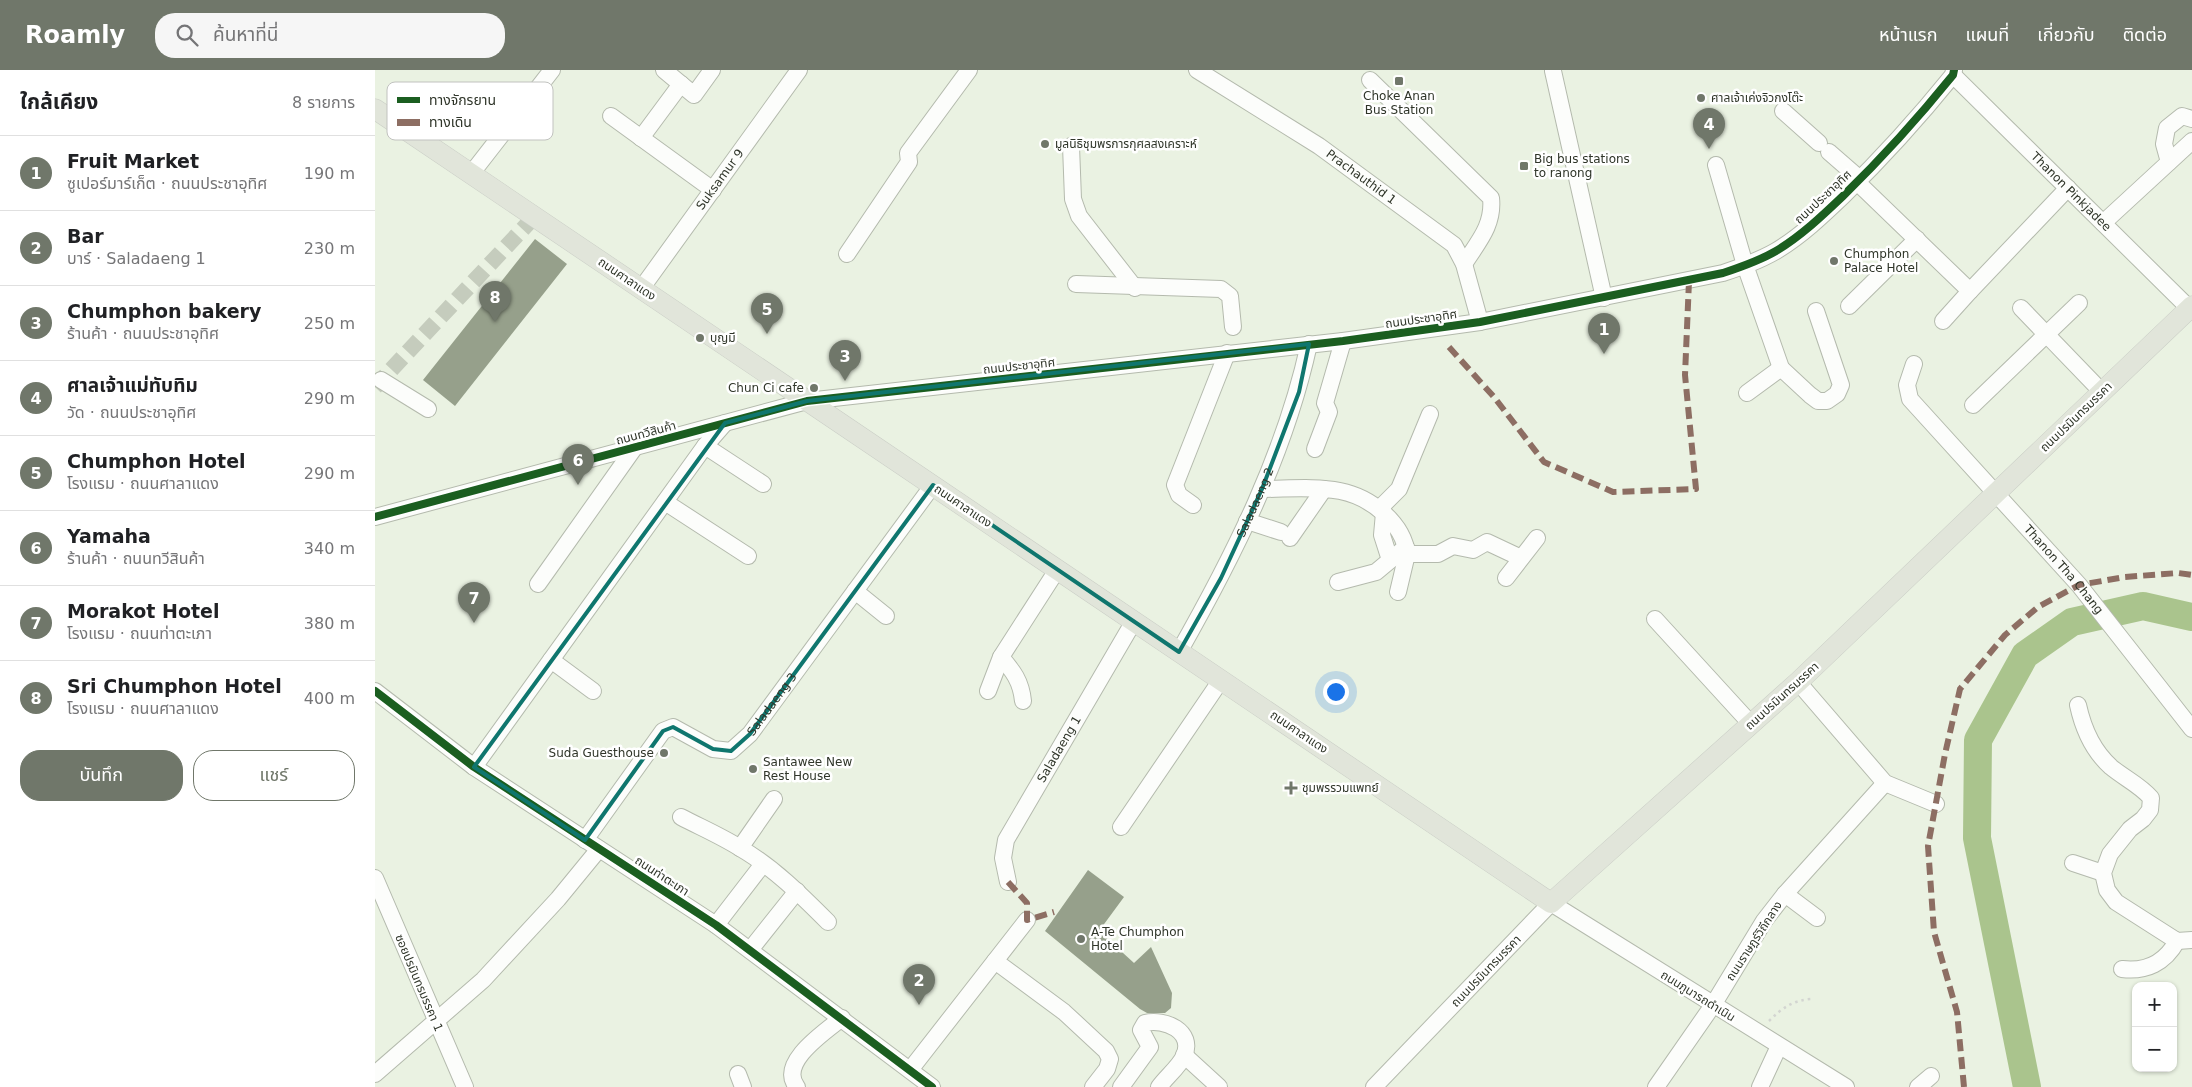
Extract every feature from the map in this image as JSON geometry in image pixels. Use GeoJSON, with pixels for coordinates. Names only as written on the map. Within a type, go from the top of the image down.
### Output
{"type":"FeatureCollection","features":[{"type":"Feature","properties":{"kind":"main road","name":"ถนนศาลาแดง"},"geometry":{"type":"LineString","coordinates":[[375,109],[387,117]]}},
{"type":"Feature","properties":{"kind":"main road","name":"ถนนศาลาแดง"},"geometry":{"type":"LineString","coordinates":[[421,140],[1551,903]]}},
{"type":"Feature","properties":{"kind":"main road","name":"ถนนปรมินทรมรรคา"},"geometry":{"type":"LineString","coordinates":[[1551,903],[1798,682],[2191,309]]}},
{"type":"Feature","properties":{"kind":"street"},"geometry":{"type":"LineString","coordinates":[[543,82],[552,70]]}},
{"type":"Feature","properties":{"kind":"street"},"geometry":{"type":"LineString","coordinates":[[664,70],[694,94],[712,70]]}},
{"type":"Feature","properties":{"kind":"street","name":"Suksamur 9"},"geometry":{"type":"LineString","coordinates":[[641,289],[799,70]]}},
{"type":"Feature","properties":{"kind":"street"},"geometry":{"type":"LineString","coordinates":[[847,254],[909,162],[908,153],[969,70]]}},
{"type":"Feature","properties":{"kind":"street","name":"Prachauthid 1"},"geometry":{"type":"LineString","coordinates":[[1197,70],[1319,146],[1454,245],[1464,264],[1480,322]]}},
{"type":"Feature","properties":{"kind":"street"},"geometry":{"type":"LineString","coordinates":[[1553,72],[1604,298]]}},
{"type":"Feature","properties":{"kind":"street","name":"ถนนประชาอุทิศ"},"geometry":{"type":"LineString","coordinates":[[807,401],[1232,342],[1309,344],[1480,322],[1689,281],[1745,265],[1775,251],[1809,228],[1859,181],[1929,106],[1954,72]]}},
{"type":"Feature","properties":{"kind":"street","name":"Thanon Pinkjadee"},"geometry":{"type":"LineString","coordinates":[[1954,72],[2191,309]]}},
{"type":"Feature","properties":{"kind":"street"},"geometry":{"type":"LineString","coordinates":[[1370,80],[1491,198],[1493,212],[1488,227],[1464,264]]}},
{"type":"Feature","properties":{"kind":"street"},"geometry":{"type":"LineString","coordinates":[[641,138],[681,84]]}},
{"type":"Feature","properties":{"kind":"street"},"geometry":{"type":"LineString","coordinates":[[1783,111],[1824,147],[1970,291]]}},
{"type":"Feature","properties":{"kind":"street"},"geometry":{"type":"LineString","coordinates":[[611,116],[713,190]]}},
{"type":"Feature","properties":{"kind":"street"},"geometry":{"type":"LineString","coordinates":[[2169,162],[2165,144],[2167,128],[2182,116],[2192,119]]}},
{"type":"Feature","properties":{"kind":"street"},"geometry":{"type":"LineString","coordinates":[[471,174],[497,140]]}},
{"type":"Feature","properties":{"kind":"street"},"geometry":{"type":"LineString","coordinates":[[2103,223],[2192,141]]}},
{"type":"Feature","properties":{"kind":"street"},"geometry":{"type":"LineString","coordinates":[[1071,146],[1073,199],[1079,216],[1135,288]]}},
{"type":"Feature","properties":{"kind":"street"},"geometry":{"type":"LineString","coordinates":[[1717,165],[1745,265],[1781,368],[1818,401],[1827,401],[1837,394],[1841,385],[1816,311]]}},
{"type":"Feature","properties":{"kind":"street"},"geometry":{"type":"LineString","coordinates":[[1943,321],[2068,188]]}},
{"type":"Feature","properties":{"kind":"street"},"geometry":{"type":"LineString","coordinates":[[1849,306],[1917,240]]}},
{"type":"Feature","properties":{"kind":"street"},"geometry":{"type":"LineString","coordinates":[[1076,284],[1135,288],[1221,289],[1230,296],[1232,342],[1175,485],[1179,495],[1193,505]]}},
{"type":"Feature","properties":{"kind":"street"},"geometry":{"type":"LineString","coordinates":[[1973,405],[2079,303]]}},
{"type":"Feature","properties":{"kind":"street"},"geometry":{"type":"LineString","coordinates":[[2021,308],[2102,392]]}},
{"type":"Feature","properties":{"kind":"street"},"geometry":{"type":"LineString","coordinates":[[1315,449],[1329,412],[1325,404],[1343,340]]}},
{"type":"Feature","properties":{"kind":"street","name":"Saladaeng 2"},"geometry":{"type":"LineString","coordinates":[[1179,652],[1221,578],[1262,489],[1299,392],[1309,344]]}},
{"type":"Feature","properties":{"kind":"street","name":"Thanon Tha Chang"},"geometry":{"type":"LineString","coordinates":[[1914,364],[1907,386],[1910,399],[2084,591],[2192,729]]}},
{"type":"Feature","properties":{"kind":"street"},"geometry":{"type":"LineString","coordinates":[[1747,393],[1781,368]]}},
{"type":"Feature","properties":{"kind":"street"},"geometry":{"type":"LineString","coordinates":[[381,380],[428,409]]}},
{"type":"Feature","properties":{"kind":"street","name":"ถนนทวีสินค้า"},"geometry":{"type":"LineString","coordinates":[[375,517],[807,401]]}},
{"type":"Feature","properties":{"kind":"street"},"geometry":{"type":"LineString","coordinates":[[1390,560],[1382,535],[1381,511],[1399,488],[1430,414]]}},
{"type":"Feature","properties":{"kind":"street"},"geometry":{"type":"LineString","coordinates":[[474,767],[705,446],[725,423]]}},
{"type":"Feature","properties":{"kind":"street"},"geometry":{"type":"LineString","coordinates":[[705,446],[763,484]]}},
{"type":"Feature","properties":{"kind":"street"},"geometry":{"type":"LineString","coordinates":[[538,584],[635,447]]}},
{"type":"Feature","properties":{"kind":"street","name":"Saladaeng 3"},"geometry":{"type":"LineString","coordinates":[[585,840],[663,731],[673,727],[713,750],[731,751],[750,734],[933,485]]}},
{"type":"Feature","properties":{"kind":"street"},"geometry":{"type":"LineString","coordinates":[[1262,489],[1325,489],[1348,494],[1381,511],[1399,530],[1407,550],[1398,592]]}},
{"type":"Feature","properties":{"kind":"street"},"geometry":{"type":"LineString","coordinates":[[1247,520],[1286,535],[1325,489]]}},
{"type":"Feature","properties":{"kind":"street"},"geometry":{"type":"LineString","coordinates":[[665,502],[748,556]]}},
{"type":"Feature","properties":{"kind":"street"},"geometry":{"type":"LineString","coordinates":[[1506,578],[1537,538]]}},
{"type":"Feature","properties":{"kind":"street"},"geometry":{"type":"LineString","coordinates":[[1338,582],[1376,572],[1390,560],[1407,550],[1438,554],[1453,546],[1473,550],[1487,542],[1521,558]]}},
{"type":"Feature","properties":{"kind":"street"},"geometry":{"type":"LineString","coordinates":[[988,691],[1001,657],[1057,570]]}},
{"type":"Feature","properties":{"kind":"street"},"geometry":{"type":"LineString","coordinates":[[855,591],[886,616]]}},
{"type":"Feature","properties":{"kind":"street"},"geometry":{"type":"LineString","coordinates":[[1655,618],[1751,724]]}},
{"type":"Feature","properties":{"kind":"street","name":"Saladaeng 1"},"geometry":{"type":"LineString","coordinates":[[1008,882],[1003,858],[1006,840],[1134,621]]}},
{"type":"Feature","properties":{"kind":"street"},"geometry":{"type":"LineString","coordinates":[[1001,657],[1014,671],[1022,686],[1023,701]]}},
{"type":"Feature","properties":{"kind":"street"},"geometry":{"type":"LineString","coordinates":[[551,660],[593,691]]}},
{"type":"Feature","properties":{"kind":"street"},"geometry":{"type":"LineString","coordinates":[[1121,827],[1221,680]]}},
{"type":"Feature","properties":{"kind":"street"},"geometry":{"type":"LineString","coordinates":[[1798,682],[1885,783],[1936,804]]}},
{"type":"Feature","properties":{"kind":"street","name":"ถนนท่าตะเภา"},"geometry":{"type":"LineString","coordinates":[[375,691],[474,767],[716,925],[842,1018],[919,1080]]}},
{"type":"Feature","properties":{"kind":"street"},"geometry":{"type":"LineString","coordinates":[[2079,705],[2083,727],[2095,748],[2110,766],[2143,789],[2151,798],[2150,810],[2143,819],[2130,829],[2110,854],[2103,873],[2107,890],[2116,902],[2185,941],[2152,967],[2136,971],[2122,969]]}},
{"type":"Feature","properties":{"kind":"street","name":"ถนนราษฎร์วิถีกลาง"},"geometry":{"type":"LineString","coordinates":[[1656,1087],[1713,1005],[1764,921],[1785,894],[1885,783]]}},
{"type":"Feature","properties":{"kind":"street"},"geometry":{"type":"LineString","coordinates":[[740,848],[774,798]]}},
{"type":"Feature","properties":{"kind":"street"},"geometry":{"type":"LineString","coordinates":[[681,817],[740,848],[763,864],[797,890],[828,922]]}},
{"type":"Feature","properties":{"kind":"street"},"geometry":{"type":"LineString","coordinates":[[375,1074],[436,1023],[483,980],[558,900],[599,849]]}},
{"type":"Feature","properties":{"kind":"street"},"geometry":{"type":"LineString","coordinates":[[2073,862],[2103,873]]}},
{"type":"Feature","properties":{"kind":"street"},"geometry":{"type":"LineString","coordinates":[[716,925],[763,864]]}},
{"type":"Feature","properties":{"kind":"street","name":"ซอยปรมินทรมรรคา 1"},"geometry":{"type":"LineString","coordinates":[[375,878],[465,1087]]}},
{"type":"Feature","properties":{"kind":"street"},"geometry":{"type":"LineString","coordinates":[[750,950],[797,890]]}},
{"type":"Feature","properties":{"kind":"street"},"geometry":{"type":"LineString","coordinates":[[1785,894],[1817,918]]}},
{"type":"Feature","properties":{"kind":"street","name":"ถนนภูนารถดำเนิน"},"geometry":{"type":"LineString","coordinates":[[1551,903],[1846,1087]]}},
{"type":"Feature","properties":{"kind":"street","name":"ถนนปรมินทรมรรคา"},"geometry":{"type":"LineString","coordinates":[[1374,1087],[1551,903]]}},
{"type":"Feature","properties":{"kind":"street"},"geometry":{"type":"LineString","coordinates":[[375,916],[387,905]]}},
{"type":"Feature","properties":{"kind":"street"},"geometry":{"type":"LineString","coordinates":[[919,1080],[995,961],[1027,920]]}},
{"type":"Feature","properties":{"kind":"street"},"geometry":{"type":"LineString","coordinates":[[995,961],[1064,1012],[1106,1051],[1110,1058],[1107,1069],[1093,1087]]}},
{"type":"Feature","properties":{"kind":"street"},"geometry":{"type":"LineString","coordinates":[[797,1087],[792,1071],[798,1056],[842,1018]]}},
{"type":"Feature","properties":{"kind":"street"},"geometry":{"type":"LineString","coordinates":[[1121,1087],[1150,1047],[1141,1030],[1145,1023],[1156,1020],[1169,1023],[1180,1031],[1186,1042],[1184,1055],[1159,1087]]}},
{"type":"Feature","properties":{"kind":"street"},"geometry":{"type":"LineString","coordinates":[[1760,1087],[1779,1046]]}},
{"type":"Feature","properties":{"kind":"street"},"geometry":{"type":"LineString","coordinates":[[1184,1055],[1219,1087]]}},
{"type":"Feature","properties":{"kind":"street"},"geometry":{"type":"LineString","coordinates":[[1918,1087],[1931,1076]]}},
{"type":"Feature","properties":{"kind":"path"},"geometry":{"type":"LineString","coordinates":[[1758,1033],[1781,1009],[1799,999],[1812,999]]}},
{"type":"Feature","properties":{"kind":"highlighted area"},"geometry":{"type":"Polygon","coordinates":[[[1309,344],[1299,392],[1262,489],[1221,578],[1179,652],[933,485],[750,734],[731,751],[713,749],[673,727],[663,731],[585,840],[474,767],[725,423],[807,401],[1309,344]]]}},
{"type":"Feature","properties":{"kind":"building"},"geometry":{"type":"Polygon","coordinates":[[[535,239],[567,264],[455,406],[423,380],[535,239]]]}},
{"type":"Feature","properties":{"kind":"building","name":"A-Te Chumphon Hotel"},"geometry":{"type":"Polygon","coordinates":[[[1088,870],[1124,897],[1099,931],[1134,963],[1151,947],[1172,993],[1171,1008],[1165,1013],[1147,1013],[1140,1009],[1045,931],[1088,870]]]}},
{"type":"Feature","properties":{"kind":"waterway"},"geometry":{"type":"LineString","coordinates":[[2027,1087],[1977,838],[1978,740],[2025,655],[2072,622],[2143,606],[2192,617]]}},
{"type":"Feature","properties":{"kind":"tunnel"},"geometry":{"type":"LineString","coordinates":[[375,387],[534,217]]}},
{"type":"Feature","properties":{"kind":"marked path"},"geometry":{"type":"LineString","coordinates":[[1449,347],[1494,397],[1544,462],[1613,492],[1696,489],[1685,375],[1689,281]]}},
{"type":"Feature","properties":{"kind":"marked path"},"geometry":{"type":"LineString","coordinates":[[1964,1087],[1957,1012],[1934,932],[1928,846],[1945,754],[1960,689],[2005,635],[2038,607],[2079,585],[2125,577],[2178,573],[2192,575]]}},
{"type":"Feature","properties":{"kind":"marked path"},"geometry":{"type":"LineString","coordinates":[[1008,882],[1027,903],[1027,920],[1054,912]]}},
{"type":"Feature","properties":{"kind":"cycle path"},"geometry":{"type":"LineString","coordinates":[[375,517],[807,401],[1343,341],[1480,322],[1723,273],[1757,261],[1776,251],[1819,218],[1858,182],[1900,137],[1953,75],[1954,70]]}},
{"type":"Feature","properties":{"kind":"cycle path"},"geometry":{"type":"LineString","coordinates":[[375,691],[474,767],[716,925],[932,1087]]}},
{"type":"Feature","properties":{"kind":"place","name":"Choke Anan Bus Station"},"geometry":{"type":"Point","coordinates":[1399,81]}},
{"type":"Feature","properties":{"kind":"place","name":"ศาลเจ้าเค่งจิวกงโต๊ะ"},"geometry":{"type":"Point","coordinates":[1701,98]}},
{"type":"Feature","properties":{"kind":"place","name":"มูลนิธิชุมพรการกุศลสงเคราะห์"},"geometry":{"type":"Point","coordinates":[1045,144]}},
{"type":"Feature","properties":{"kind":"place","name":"ศาลเจ้าแม่ทับทิม"},"geometry":{"type":"Point","coordinates":[1709,149]}},
{"type":"Feature","properties":{"kind":"place","name":"Big bus stations to ranong"},"geometry":{"type":"Point","coordinates":[1524,166]}},
{"type":"Feature","properties":{"kind":"place","name":"Chumphon Palace Hotel"},"geometry":{"type":"Point","coordinates":[1834,261]}},
{"type":"Feature","properties":{"kind":"place","name":"Sri Chumphon Hotel"},"geometry":{"type":"Point","coordinates":[495,322]}},
{"type":"Feature","properties":{"kind":"place","name":"Chumphon Hotel"},"geometry":{"type":"Point","coordinates":[767,334]}},
{"type":"Feature","properties":{"kind":"place","name":"บุญมี"},"geometry":{"type":"Point","coordinates":[700,338]}},
{"type":"Feature","properties":{"kind":"place","name":"Fruit Market"},"geometry":{"type":"Point","coordinates":[1604,354]}},
{"type":"Feature","properties":{"kind":"place","name":"Chumphon bakery"},"geometry":{"type":"Point","coordinates":[845,381]}},
{"type":"Feature","properties":{"kind":"place","name":"Chun Ci cafe"},"geometry":{"type":"Point","coordinates":[814,388]}},
{"type":"Feature","properties":{"kind":"place","name":"Yamaha"},"geometry":{"type":"Point","coordinates":[578,485]}},
{"type":"Feature","properties":{"kind":"place","name":"Morakot Hotel"},"geometry":{"type":"Point","coordinates":[474,623]}},
{"type":"Feature","properties":{"kind":"place","name":"Suda Guesthouse"},"geometry":{"type":"Point","coordinates":[664,753]}},
{"type":"Feature","properties":{"kind":"place","name":"Santawee New Rest House"},"geometry":{"type":"Point","coordinates":[753,769]}},
{"type":"Feature","properties":{"kind":"place","name":"ชุมพรรวมแพทย์"},"geometry":{"type":"Point","coordinates":[1291,788]}},
{"type":"Feature","properties":{"kind":"place","name":"A-Te Chumphon Hotel"},"geometry":{"type":"Point","coordinates":[1081,939]}},
{"type":"Feature","properties":{"kind":"place","name":"Bar"},"geometry":{"type":"Point","coordinates":[919,1005]}}]}
